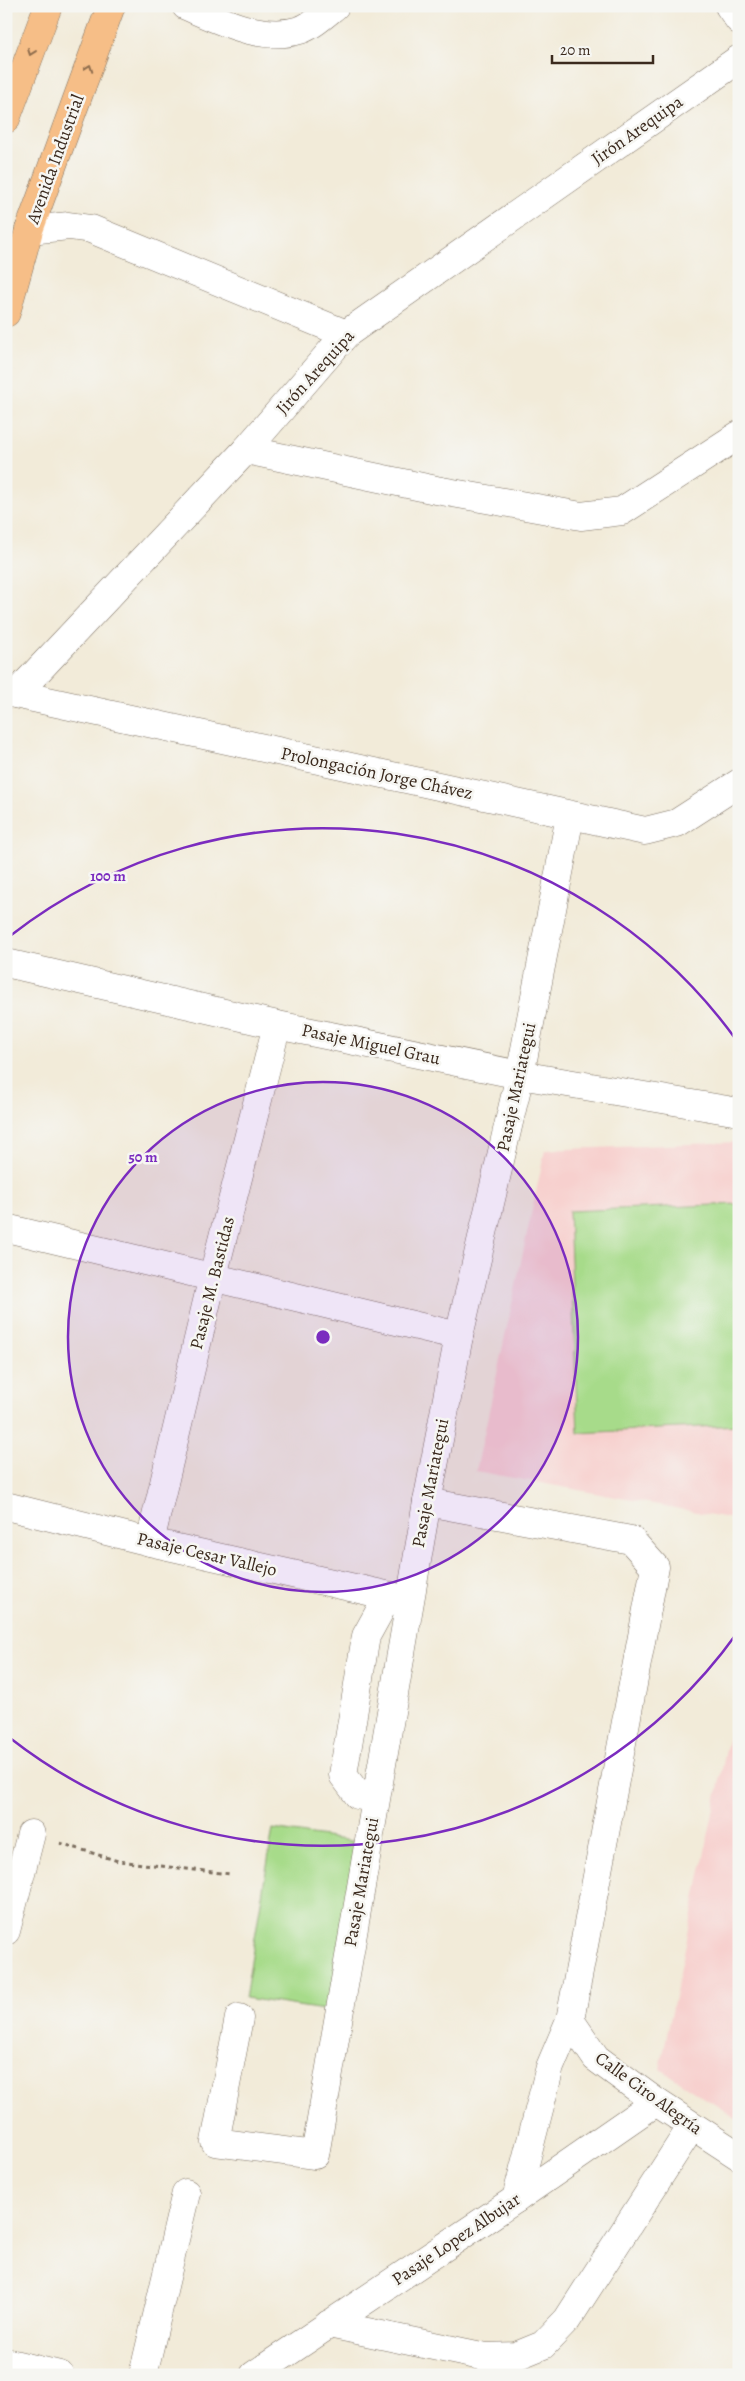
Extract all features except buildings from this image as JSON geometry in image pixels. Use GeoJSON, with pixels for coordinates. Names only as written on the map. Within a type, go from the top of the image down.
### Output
{"type":"FeatureCollection","features":[{"type":"Feature","properties":{"kind":"main road"},"geometry":{"type":"LineString","coordinates":[[6,119],[48,6]]}},
{"type":"Feature","properties":{"kind":"main road","name":"Avenida Industrial"},"geometry":{"type":"LineString","coordinates":[[6,313],[29,230],[112,6]]}},
{"type":"Feature","properties":{"kind":"street"},"geometry":{"type":"LineString","coordinates":[[186,6],[243,29],[277,34],[302,30],[335,6]]}},
{"type":"Feature","properties":{"kind":"street"},"geometry":{"type":"LineString","coordinates":[[729,6],[739,20]]}},
{"type":"Feature","properties":{"kind":"street","name":"Jirón Arequipa"},"geometry":{"type":"LineString","coordinates":[[11,693],[246,450],[346,334],[739,59]]}},
{"type":"Feature","properties":{"kind":"street"},"geometry":{"type":"LineString","coordinates":[[29,230],[69,226],[91,229],[346,334]]}},
{"type":"Feature","properties":{"kind":"street"},"geometry":{"type":"LineString","coordinates":[[246,450],[436,490],[581,516],[622,511],[739,435]]}},
{"type":"Feature","properties":{"kind":"street","name":"Prolongación Jorge Chávez"},"geometry":{"type":"LineString","coordinates":[[11,693],[645,831],[677,823],[739,783]]}},
{"type":"Feature","properties":{"kind":"street","name":"Pasaje Mariategui"},"geometry":{"type":"LineString","coordinates":[[239,2018],[216,2142],[315,2155],[374,1799],[398,1598],[427,1502],[459,1336],[520,1075],[570,816]]}},
{"type":"Feature","properties":{"kind":"street","name":"Pasaje Miguel Grau"},"geometry":{"type":"LineString","coordinates":[[6,963],[277,1025],[520,1075],[739,1112]]}},
{"type":"Feature","properties":{"kind":"street","name":"Pasaje M. Bastidas"},"geometry":{"type":"LineString","coordinates":[[150,1542],[213,1276],[277,1025]]}},
{"type":"Feature","properties":{"kind":"street"},"geometry":{"type":"LineString","coordinates":[[6,1228],[459,1336]]}},
{"type":"Feature","properties":{"kind":"street"},"geometry":{"type":"LineString","coordinates":[[427,1502],[631,1540],[654,1567],[570,2020],[550,2067],[516,2199]]}},
{"type":"Feature","properties":{"kind":"street","name":"Pasaje Cesar Vallejo"},"geometry":{"type":"LineString","coordinates":[[6,1506],[150,1542],[398,1598]]}},
{"type":"Feature","properties":{"kind":"street"},"geometry":{"type":"LineString","coordinates":[[374,1799],[358,1795],[343,1776],[366,1636],[398,1598]]}},
{"type":"Feature","properties":{"kind":"street"},"geometry":{"type":"LineString","coordinates":[[6,1931],[30,1834]]}},
{"type":"Feature","properties":{"kind":"street","name":"Calle Ciro Alegría"},"geometry":{"type":"LineString","coordinates":[[570,2020],[596,2058],[656,2102],[739,2156]]}},
{"type":"Feature","properties":{"kind":"street","name":"Pasaje Lopez Albujar"},"geometry":{"type":"LineString","coordinates":[[254,2375],[290,2362],[329,2324],[516,2199],[656,2102]]}},
{"type":"Feature","properties":{"kind":"street"},"geometry":{"type":"LineString","coordinates":[[329,2324],[486,2357],[516,2356],[543,2345],[567,2320],[692,2126]]}},
{"type":"Feature","properties":{"kind":"street"},"geometry":{"type":"LineString","coordinates":[[143,2375],[186,2193]]}},
{"type":"Feature","properties":{"kind":"street"},"geometry":{"type":"LineString","coordinates":[[6,2362],[43,2373]]}},
{"type":"Feature","properties":{"kind":"path"},"geometry":{"type":"LineString","coordinates":[[30,1834],[118,1861],[230,1874]]}},
{"type":"Feature","properties":{"kind":"shaded area"},"geometry":{"type":"Polygon","coordinates":[[[739,1142],[739,1520],[476,1471],[545,1150],[739,1142]]]}},
{"type":"Feature","properties":{"kind":"shaded area"},"geometry":{"type":"Polygon","coordinates":[[[739,1687],[739,2120],[660,2069],[739,1687]]]}},
{"type":"Feature","properties":{"kind":"green space"},"geometry":{"type":"Polygon","coordinates":[[[739,1204],[739,1425],[578,1433],[569,1211],[739,1204]]]}},
{"type":"Feature","properties":{"kind":"green space"},"geometry":{"type":"Polygon","coordinates":[[[273,1829],[364,1843],[337,2012],[245,1998],[273,1829]]]}}]}
